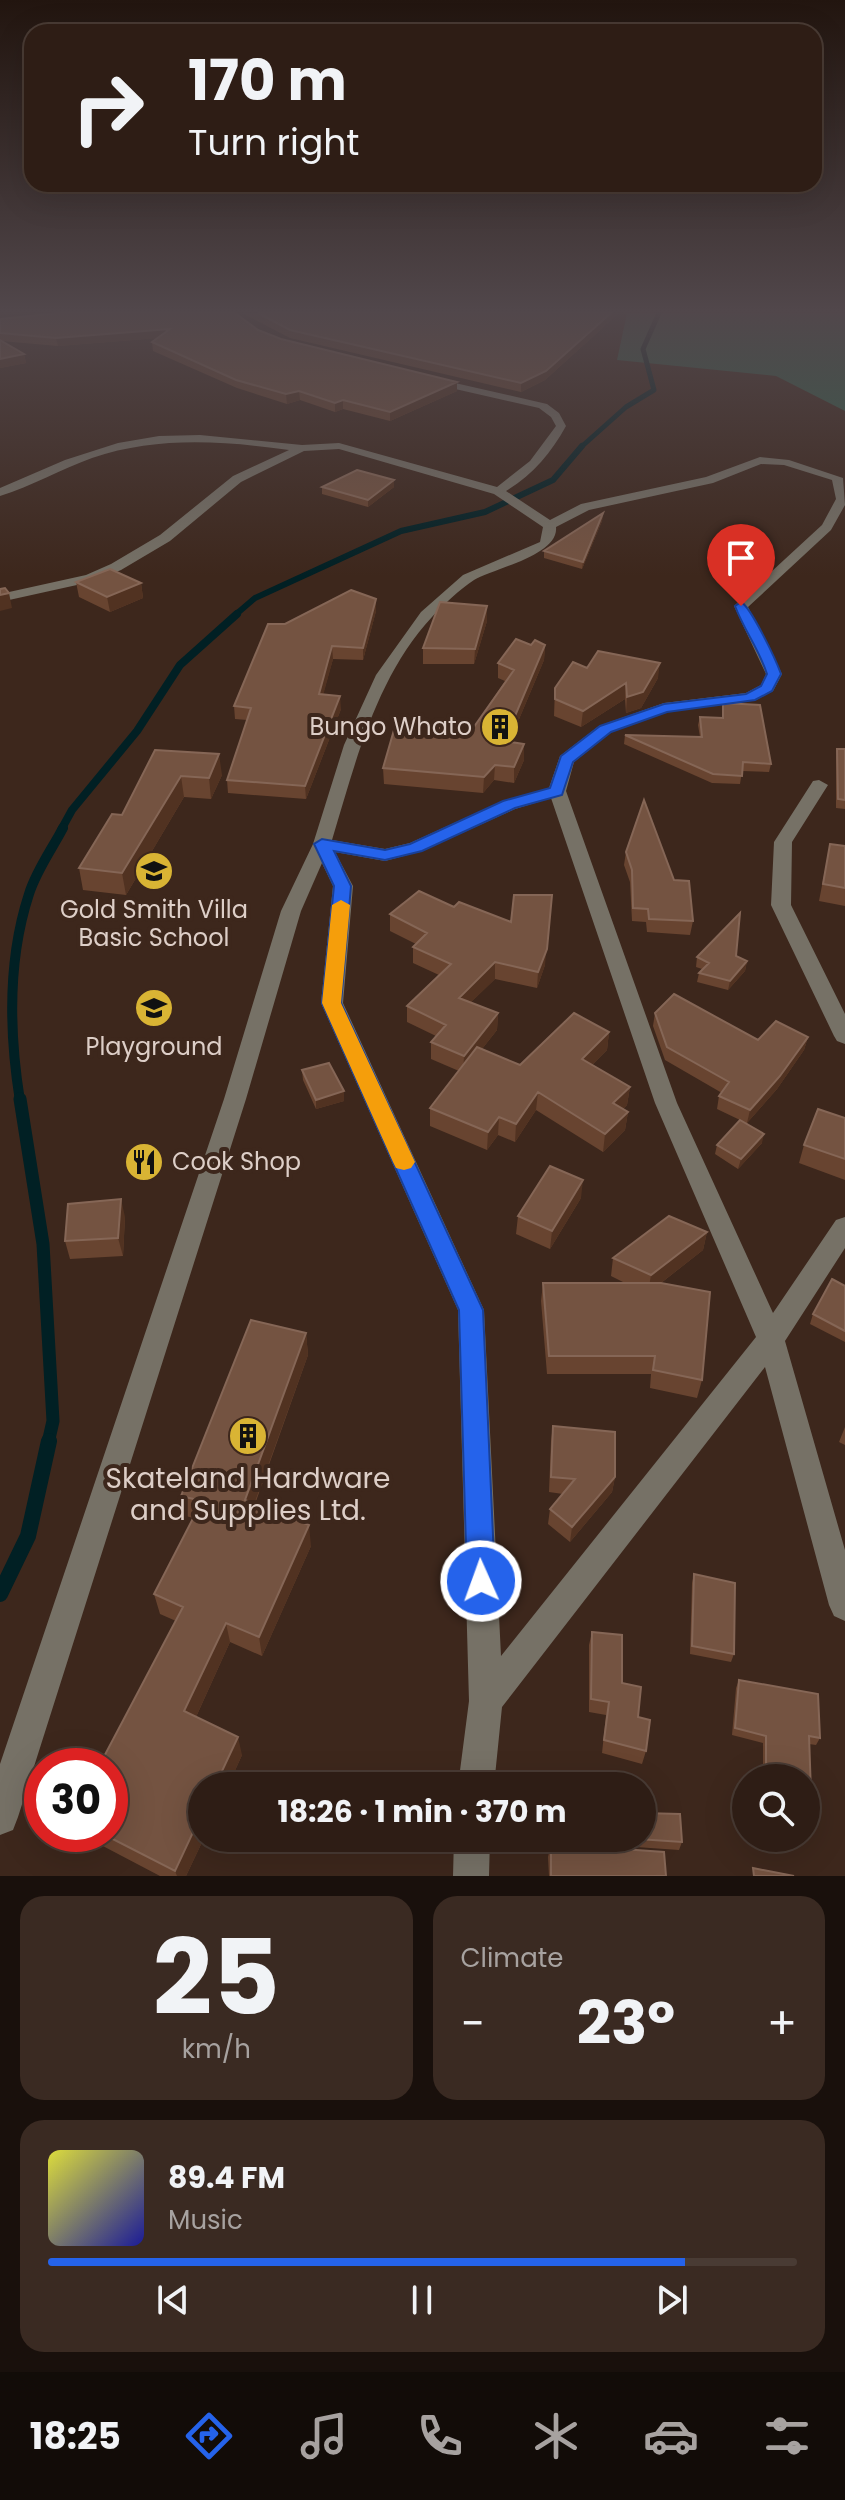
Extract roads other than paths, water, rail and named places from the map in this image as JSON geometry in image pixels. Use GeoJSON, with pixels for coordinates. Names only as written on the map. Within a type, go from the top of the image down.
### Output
{"type":"FeatureCollection","features":[{"type":"Feature","properties":{"kind":"street"},"geometry":{"type":"LineString","coordinates":[[502,494],[549,448],[561,426],[555,415],[543,406],[519,401]]}},
{"type":"Feature","properties":{"kind":"street"},"geometry":{"type":"LineString","coordinates":[[0,492],[69,464],[141,442],[186,439],[302,448],[339,446],[502,494],[549,525]]}},
{"type":"Feature","properties":{"kind":"street"},"geometry":{"type":"LineString","coordinates":[[0,598],[90,578],[116,567],[165,538],[237,479],[302,448]]}},
{"type":"Feature","properties":{"kind":"street"},"geometry":{"type":"LineString","coordinates":[[549,525],[585,507],[709,480],[760,460],[785,462],[837,478],[842,499],[827,527],[741,606],[774,674],[767,688],[750,697],[664,708],[605,729],[566,760],[557,791],[666,1103],[771,1339],[845,1605]]}},
{"type":"Feature","properties":{"kind":"street"},"geometry":{"type":"LineString","coordinates":[[0,1817],[231,1114],[291,911],[322,844],[352,745],[384,675],[426,615],[468,578],[545,544],[550,533],[549,525]]}},
{"type":"Feature","properties":{"kind":"street"},"geometry":{"type":"LineString","coordinates":[[819,785],[783,842],[781,905],[845,1036]]}},
{"type":"Feature","properties":{"kind":"street"},"geometry":{"type":"LineString","coordinates":[[322,844],[385,855],[416,847],[509,805],[557,791]]}},
{"type":"Feature","properties":{"kind":"street"},"geometry":{"type":"LineString","coordinates":[[322,844],[343,886],[332,1003],[471,1310],[486,1701],[478,1772]]}},
{"type":"Feature","properties":{"kind":"street"},"geometry":{"type":"LineString","coordinates":[[486,1701],[771,1339],[845,1227]]}},
{"type":"Feature","properties":{"kind":"street"},"geometry":{"type":"LineString","coordinates":[[471,1876],[472,1852]]}},
{"type":"Feature","properties":{"kind":"waterway"},"geometry":{"type":"LineString","coordinates":[[581,447],[637,401]]}},
{"type":"Feature","properties":{"kind":"waterway"},"geometry":{"type":"LineString","coordinates":[[234,616],[255,598],[401,531],[485,512],[553,480],[581,447]]}},
{"type":"Feature","properties":{"kind":"waterway"},"geometry":{"type":"LineString","coordinates":[[61,830],[72,810],[137,731],[180,665],[237,614]]}},
{"type":"Feature","properties":{"kind":"waterway"},"geometry":{"type":"LineString","coordinates":[[20,1101],[12,1023],[17,945],[32,885],[63,828]]}},
{"type":"Feature","properties":{"kind":"waterway"},"geometry":{"type":"LineString","coordinates":[[20,1099],[43,1244],[53,1421],[48,1443]]}},
{"type":"Feature","properties":{"kind":"waterway"},"geometry":{"type":"LineString","coordinates":[[0,1594],[28,1536],[49,1441]]}},
{"type":"Feature","properties":{"kind":"place","name":"Bungo Whato"},"geometry":{"type":"Point","coordinates":[500,727]}},
{"type":"Feature","properties":{"kind":"place","name":"Gold Smith Villa Basic School"},"geometry":{"type":"Point","coordinates":[154,871]}},
{"type":"Feature","properties":{"kind":"place","name":"Playground"},"geometry":{"type":"Point","coordinates":[154,1008]}},
{"type":"Feature","properties":{"kind":"place","name":"Cook Shop"},"geometry":{"type":"Point","coordinates":[144,1162]}},
{"type":"Feature","properties":{"kind":"place","name":"Skateland Hardware and Supplies Ltd."},"geometry":{"type":"Point","coordinates":[248,1436]}}]}
